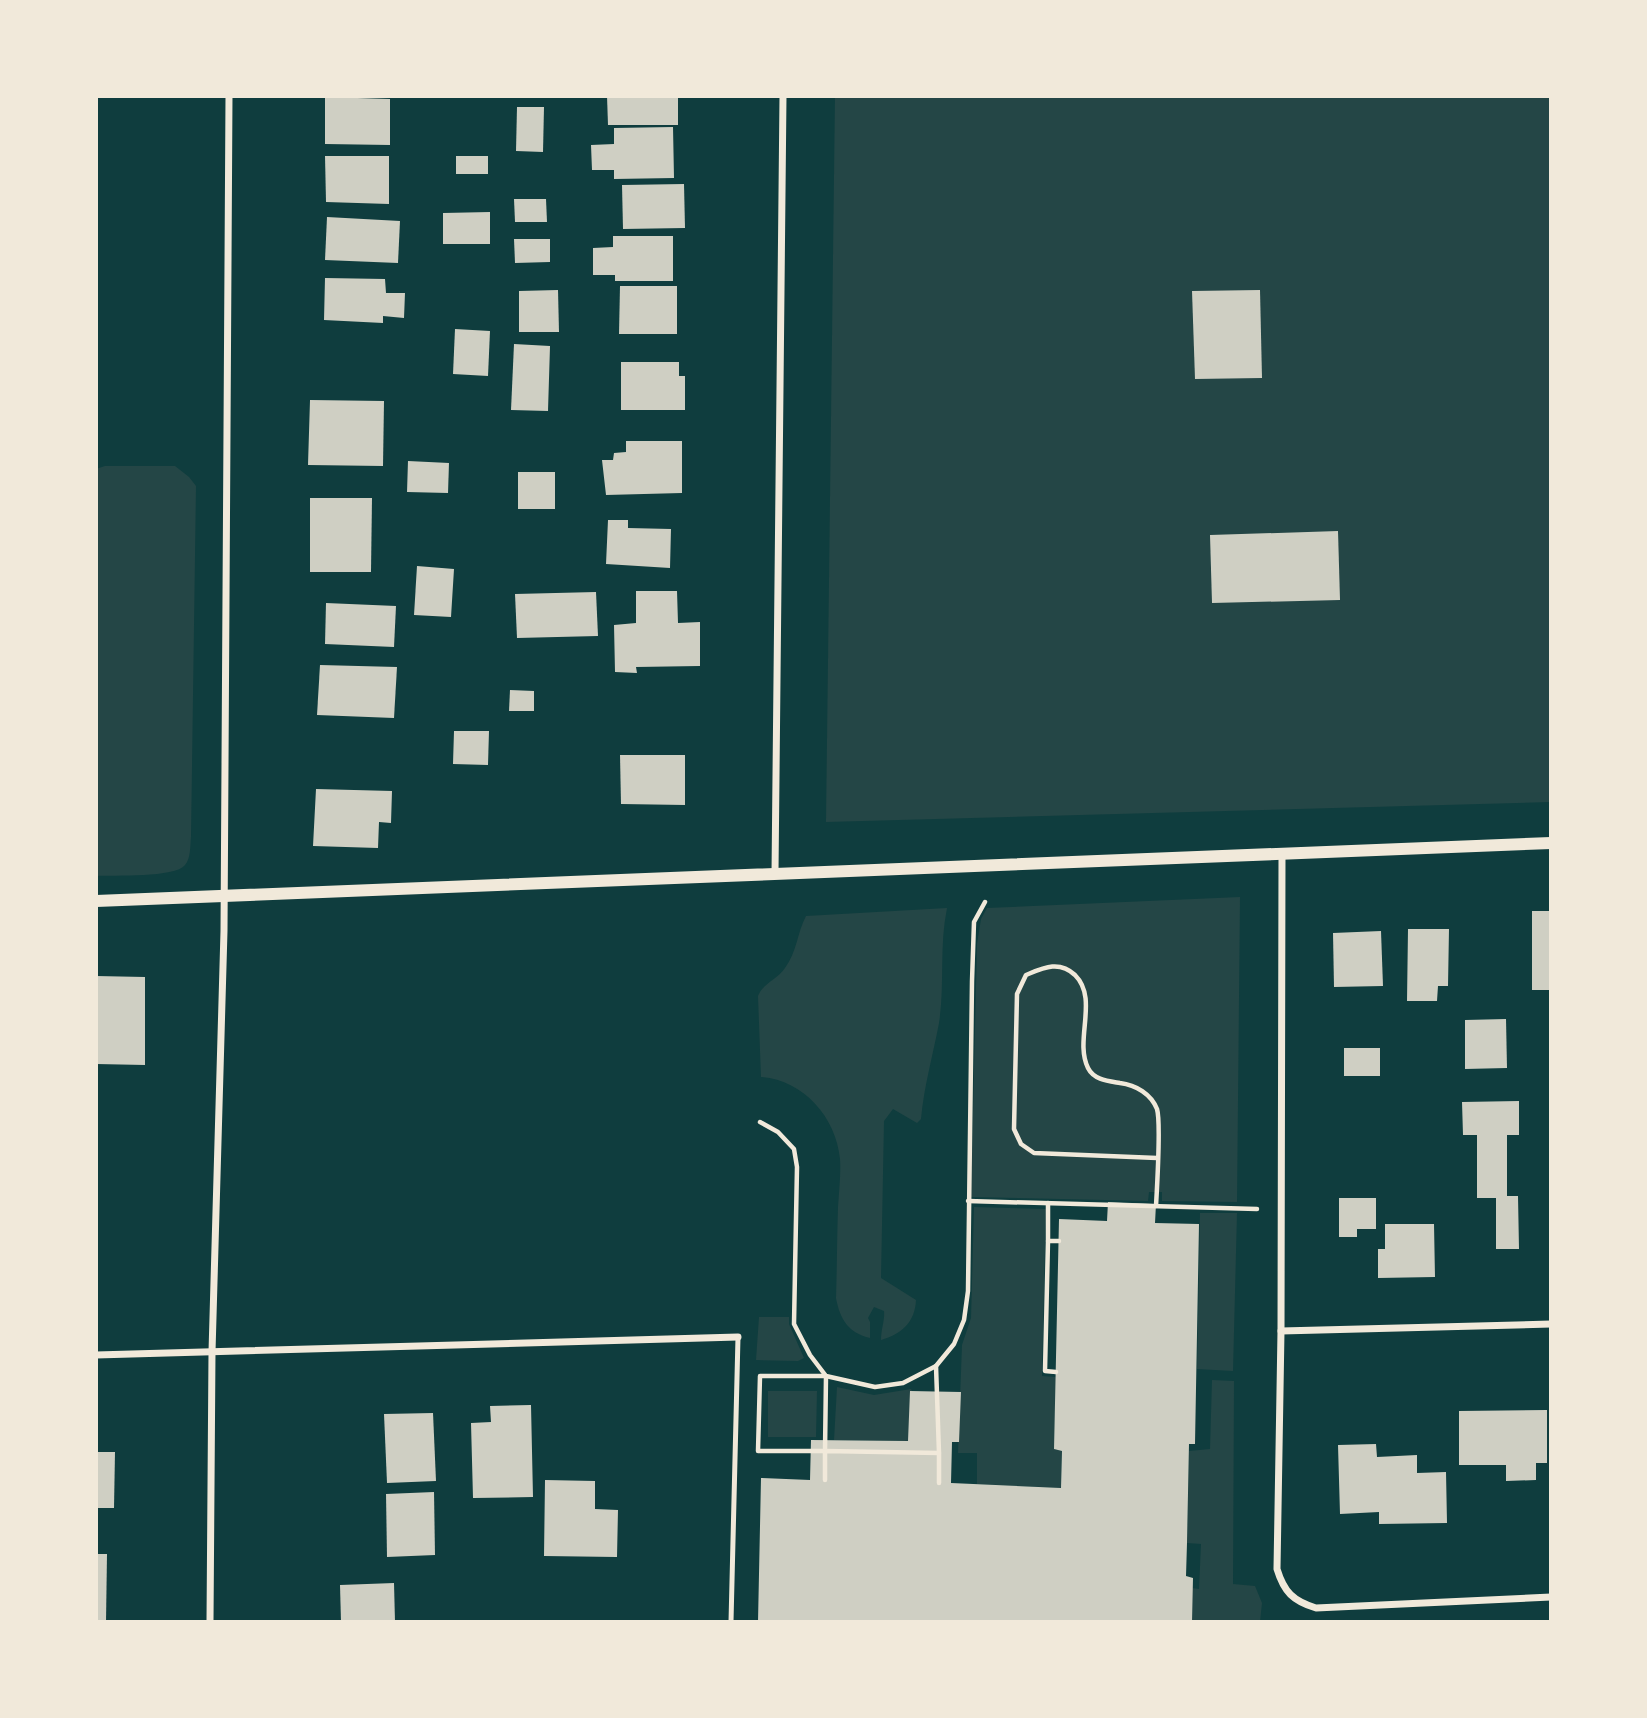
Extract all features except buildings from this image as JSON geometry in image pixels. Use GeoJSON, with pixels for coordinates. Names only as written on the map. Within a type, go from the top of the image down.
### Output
{"type":"FeatureCollection","features":[{"type":"Feature","properties":{"kind":"street"},"geometry":{"type":"LineString","coordinates":[[211,1622],[212,1352],[223,896],[229,96]]}},
{"type":"Feature","properties":{"kind":"street"},"geometry":{"type":"LineString","coordinates":[[775,873],[783,96]]}},
{"type":"Feature","properties":{"kind":"street"},"geometry":{"type":"LineString","coordinates":[[96,901],[1551,843]]}},
{"type":"Feature","properties":{"kind":"street"},"geometry":{"type":"LineString","coordinates":[[1282,855],[1278,1569],[1287,1593],[1298,1602],[1316,1608],[1551,1597]]}},
{"type":"Feature","properties":{"kind":"street"},"geometry":{"type":"LineString","coordinates":[[1281,1331],[1551,1324]]}},
{"type":"Feature","properties":{"kind":"street"},"geometry":{"type":"LineString","coordinates":[[96,1355],[738,1337]]}},
{"type":"Feature","properties":{"kind":"lane"},"geometry":{"type":"LineString","coordinates":[[731,1622],[738,1337]]}},
{"type":"Feature","properties":{"kind":"path"},"geometry":{"type":"LineString","coordinates":[[939,1453],[758,1451],[760,1376],[826,1376],[875,1387],[903,1383],[936,1366],[954,1344],[964,1320],[968,1291],[974,922],[985,902]]}},
{"type":"Feature","properties":{"kind":"path"},"geometry":{"type":"LineString","coordinates":[[1156,1206],[1158,1112],[1150,1096],[1131,1084],[1100,1080],[1088,1070],[1084,1056],[1085,995],[1079,980],[1068,969],[1046,967],[1026,975],[1017,994],[1014,1094],[1014,1129],[1021,1144],[1034,1153],[1157,1158]]}},
{"type":"Feature","properties":{"kind":"path"},"geometry":{"type":"LineString","coordinates":[[760,1122],[778,1132],[794,1149],[797,1167],[793,1324],[810,1355],[826,1376],[825,1480]]}},
{"type":"Feature","properties":{"kind":"path"},"geometry":{"type":"LineString","coordinates":[[968,1201],[1257,1209]]}},
{"type":"Feature","properties":{"kind":"path"},"geometry":{"type":"LineString","coordinates":[[1048,1203],[1045,1370],[1056,1372]]}},
{"type":"Feature","properties":{"kind":"path"},"geometry":{"type":"LineString","coordinates":[[1048,1241],[1059,1241]]}},
{"type":"Feature","properties":{"kind":"path"},"geometry":{"type":"LineString","coordinates":[[936,1366],[939,1483]]}},
{"type":"Feature","properties":{"kind":"shaded area"},"geometry":{"type":"Polygon","coordinates":[[[835,96],[1551,96],[1551,802],[826,822],[835,96]]]}},
{"type":"Feature","properties":{"kind":"shaded area"},"geometry":{"type":"Polygon","coordinates":[[[105,466],[175,466],[196,486],[190,852],[187,862],[179,869],[157,874],[96,876],[96,469],[105,466]]]}},
{"type":"Feature","properties":{"kind":"shaded area"},"geometry":{"type":"Polygon","coordinates":[[[1240,897],[1237,1202],[1162,1201],[1162,1192],[1149,1192],[1148,1201],[971,1197],[977,944],[981,919],[987,908],[1240,897]]]}},
{"type":"Feature","properties":{"kind":"shaded area"},"geometry":{"type":"Polygon","coordinates":[[[947,908],[939,1023],[921,1119],[917,1123],[893,1109],[884,1121],[881,1278],[916,1300],[913,1315],[906,1326],[881,1340],[884,1311],[874,1307],[868,1318],[870,1338],[851,1329],[840,1313],[836,1298],[840,1171],[837,1144],[832,1129],[815,1103],[790,1085],[761,1077],[758,996],[789,962],[806,916],[947,908]]]}},
{"type":"Feature","properties":{"kind":"shaded area"},"geometry":{"type":"Polygon","coordinates":[[[974,1207],[1046,1209],[1042,1376],[1056,1377],[1054,1449],[1062,1451],[1061,1488],[977,1484],[977,1453],[958,1453],[962,1345],[971,1318],[974,1207]]]}},
{"type":"Feature","properties":{"kind":"shaded area"},"geometry":{"type":"Polygon","coordinates":[[[1200,1213],[1237,1213],[1233,1371],[1197,1369],[1200,1213]]]}},
{"type":"Feature","properties":{"kind":"shaded area"},"geometry":{"type":"Polygon","coordinates":[[[759,1317],[789,1317],[789,1324],[804,1358],[798,1361],[756,1360],[759,1317]]]}},
{"type":"Feature","properties":{"kind":"shaded area"},"geometry":{"type":"Polygon","coordinates":[[[1212,1380],[1234,1381],[1233,1584],[1255,1586],[1262,1603],[1260,1622],[1192,1622],[1192,1588],[1199,1589],[1201,1544],[1187,1543],[1189,1451],[1210,1449],[1212,1380]]]}},
{"type":"Feature","properties":{"kind":"shaded area"},"geometry":{"type":"Polygon","coordinates":[[[837,1387],[874,1395],[911,1389],[912,1441],[834,1440],[837,1387]]]}},
{"type":"Feature","properties":{"kind":"shaded area"},"geometry":{"type":"Polygon","coordinates":[[[768,1391],[817,1391],[816,1437],[768,1437],[768,1391]]]}}]}
